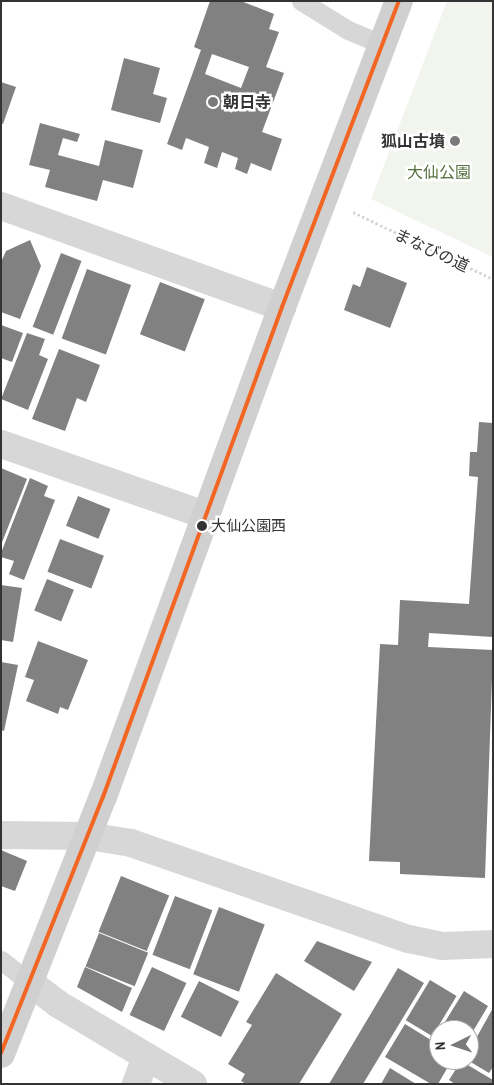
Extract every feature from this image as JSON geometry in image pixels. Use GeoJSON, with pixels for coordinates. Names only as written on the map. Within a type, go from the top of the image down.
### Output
{"type":"FeatureCollection","features":[{"type":"Feature","properties":{"kind":"main road"},"geometry":{"type":"LineString","coordinates":[[1,1054],[88,836],[282,307],[399,1]]}},
{"type":"Feature","properties":{"kind":"street"},"geometry":{"type":"LineString","coordinates":[[1,206],[282,307]]}},
{"type":"Feature","properties":{"kind":"street"},"geometry":{"type":"LineString","coordinates":[[1,444],[206,515]]}},
{"type":"Feature","properties":{"kind":"street"},"geometry":{"type":"LineString","coordinates":[[1,835],[88,836],[131,843],[409,939],[442,946],[493,944]]}},
{"type":"Feature","properties":{"kind":"street"},"geometry":{"type":"LineString","coordinates":[[29,982],[58,1004],[193,1084]]}},
{"type":"Feature","properties":{"kind":"street"},"geometry":{"type":"LineString","coordinates":[[136,1084],[146,1057]]}},
{"type":"Feature","properties":{"kind":"lane"},"geometry":{"type":"LineString","coordinates":[[301,1],[348,30],[381,44]]}},
{"type":"Feature","properties":{"kind":"lane"},"geometry":{"type":"LineString","coordinates":[[1,960],[29,982]]}},
{"type":"Feature","properties":{"kind":"path","name":"まなびの道"},"geometry":{"type":"LineString","coordinates":[[371,222],[493,279]]}},
{"type":"Feature","properties":{"kind":"green space","name":"大仙公園"},"geometry":{"type":"Polygon","coordinates":[[[447,1],[493,1],[493,257],[371,199],[447,1]]]}},
{"type":"Feature","properties":{"kind":"building"},"geometry":{"type":"Polygon","coordinates":[[[210,1],[241,1],[274,14],[269,29],[279,32],[266,67],[284,73],[262,132],[282,139],[271,171],[251,163],[247,174],[235,169],[238,158],[222,152],[217,168],[204,163],[209,147],[186,138],[182,150],[167,144],[201,50],[194,47],[210,1]],[[212,54],[205,74],[241,88],[249,67],[212,54]]]}},
{"type":"Feature","properties":{"kind":"building"},"geometry":{"type":"Polygon","coordinates":[[[124,58],[160,68],[153,94],[167,98],[160,123],[111,110],[124,58]]]}},
{"type":"Feature","properties":{"kind":"building"},"geometry":{"type":"Polygon","coordinates":[[[1,82],[16,87],[3,124],[1,123],[1,82]]]}},
{"type":"Feature","properties":{"kind":"building"},"geometry":{"type":"Polygon","coordinates":[[[40,123],[80,134],[77,142],[63,138],[58,155],[99,166],[105,140],[143,150],[133,188],[103,180],[97,201],[45,187],[50,170],[29,165],[40,123]]]}},
{"type":"Feature","properties":{"kind":"building"},"geometry":{"type":"Polygon","coordinates":[[[30,240],[41,266],[20,319],[1,312],[1,262],[6,251],[30,240]]]}},
{"type":"Feature","properties":{"kind":"building"},"geometry":{"type":"Polygon","coordinates":[[[61,253],[82,261],[53,335],[33,327],[61,253]]]}},
{"type":"Feature","properties":{"kind":"building"},"geometry":{"type":"Polygon","coordinates":[[[367,267],[407,283],[390,328],[344,310],[353,284],[360,287],[367,267]]]}},
{"type":"Feature","properties":{"kind":"building"},"geometry":{"type":"Polygon","coordinates":[[[87,269],[131,285],[106,355],[62,339],[87,269]]]}},
{"type":"Feature","properties":{"kind":"building"},"geometry":{"type":"Polygon","coordinates":[[[160,282],[205,299],[185,351],[140,334],[160,282]]]}},
{"type":"Feature","properties":{"kind":"building"},"geometry":{"type":"Polygon","coordinates":[[[1,325],[23,333],[12,362],[1,358],[1,325]]]}},
{"type":"Feature","properties":{"kind":"building"},"geometry":{"type":"Polygon","coordinates":[[[27,333],[45,339],[39,355],[48,359],[28,410],[1,399],[27,333]]]}},
{"type":"Feature","properties":{"kind":"building"},"geometry":{"type":"Polygon","coordinates":[[[59,349],[100,365],[86,402],[77,398],[65,431],[32,419],[59,349]]]}},
{"type":"Feature","properties":{"kind":"building"},"geometry":{"type":"Polygon","coordinates":[[[479,422],[493,423],[493,637],[429,633],[428,647],[493,650],[485,878],[400,874],[400,862],[369,861],[380,644],[398,645],[400,600],[469,604],[478,477],[469,476],[470,452],[477,452],[479,422]]]}},
{"type":"Feature","properties":{"kind":"building"},"geometry":{"type":"Polygon","coordinates":[[[1,468],[27,479],[1,545],[1,468]]]}},
{"type":"Feature","properties":{"kind":"building"},"geometry":{"type":"Polygon","coordinates":[[[30,478],[48,486],[44,496],[55,500],[24,580],[9,574],[14,561],[1,557],[1,553],[30,478]]]}},
{"type":"Feature","properties":{"kind":"building"},"geometry":{"type":"Polygon","coordinates":[[[78,496],[110,509],[98,539],[66,526],[78,496]]]}},
{"type":"Feature","properties":{"kind":"building"},"geometry":{"type":"Polygon","coordinates":[[[60,539],[104,556],[91,589],[47,572],[60,539]]]}},
{"type":"Feature","properties":{"kind":"building"},"geometry":{"type":"Polygon","coordinates":[[[47,579],[74,590],[61,621],[34,611],[47,579]]]}},
{"type":"Feature","properties":{"kind":"building"},"geometry":{"type":"Polygon","coordinates":[[[1,585],[22,588],[13,642],[1,640],[1,585]]]}},
{"type":"Feature","properties":{"kind":"building"},"geometry":{"type":"Polygon","coordinates":[[[38,641],[88,660],[68,710],[60,707],[58,714],[26,701],[34,680],[25,677],[38,641]]]}},
{"type":"Feature","properties":{"kind":"building"},"geometry":{"type":"Polygon","coordinates":[[[1,662],[18,665],[4,731],[1,730],[1,662]]]}},
{"type":"Feature","properties":{"kind":"building"},"geometry":{"type":"Polygon","coordinates":[[[1,850],[27,861],[15,891],[1,886],[1,850]]]}},
{"type":"Feature","properties":{"kind":"building"},"geometry":{"type":"Polygon","coordinates":[[[121,876],[169,895],[147,951],[99,932],[121,876]]]}},
{"type":"Feature","properties":{"kind":"building"},"geometry":{"type":"Polygon","coordinates":[[[175,896],[212,910],[190,969],[152,955],[175,896]]]}},
{"type":"Feature","properties":{"kind":"building"},"geometry":{"type":"Polygon","coordinates":[[[219,907],[265,925],[239,992],[193,974],[219,907]]]}},
{"type":"Feature","properties":{"kind":"building"},"geometry":{"type":"Polygon","coordinates":[[[99,933],[148,953],[135,986],[86,966],[99,933]]]}},
{"type":"Feature","properties":{"kind":"building"},"geometry":{"type":"Polygon","coordinates":[[[317,941],[372,962],[354,991],[304,961],[317,941]]]}},
{"type":"Feature","properties":{"kind":"building"},"geometry":{"type":"Polygon","coordinates":[[[85,967],[132,988],[122,1012],[77,987],[85,967]]]}},
{"type":"Feature","properties":{"kind":"building"},"geometry":{"type":"Polygon","coordinates":[[[152,967],[186,983],[164,1031],[130,1015],[152,967]]]}},
{"type":"Feature","properties":{"kind":"building"},"geometry":{"type":"Polygon","coordinates":[[[398,968],[424,983],[363,1084],[329,1084],[398,968]]]}},
{"type":"Feature","properties":{"kind":"building"},"geometry":{"type":"Polygon","coordinates":[[[276,973],[342,1014],[299,1084],[246,1084],[241,1081],[245,1074],[228,1064],[252,1025],[246,1022],[276,973]]]}},
{"type":"Feature","properties":{"kind":"building"},"geometry":{"type":"Polygon","coordinates":[[[430,980],[457,996],[442,1020],[429,1020],[429,1034],[406,1020],[430,980]]]}},
{"type":"Feature","properties":{"kind":"building"},"geometry":{"type":"Polygon","coordinates":[[[199,981],[239,1001],[221,1037],[181,1017],[199,981]]]}},
{"type":"Feature","properties":{"kind":"building"},"geometry":{"type":"Polygon","coordinates":[[[464,991],[488,1006],[479,1021],[446,1020],[464,991]]]}},
{"type":"Feature","properties":{"kind":"building"},"geometry":{"type":"Polygon","coordinates":[[[493,1008],[493,1067],[489,1073],[479,1067],[479,1033],[493,1008]]]}},
{"type":"Feature","properties":{"kind":"building"},"geometry":{"type":"Polygon","coordinates":[[[405,1024],[429,1039],[429,1070],[446,1070],[438,1084],[431,1084],[385,1057],[405,1024]]]}},
{"type":"Feature","properties":{"kind":"building"},"geometry":{"type":"Polygon","coordinates":[[[390,1068],[416,1084],[381,1084],[390,1068]]]}},
{"type":"Feature","properties":{"kind":"building"},"geometry":{"type":"Polygon","coordinates":[[[455,1070],[476,1070],[493,1080],[493,1084],[455,1084],[449,1080],[455,1070]]]}},
{"type":"Feature","properties":{"kind":"transit line"},"geometry":{"type":"LineString","coordinates":[[1,1053],[103,797],[282,307],[399,1]]}},
{"type":"Feature","properties":{"kind":"place","name":"朝日寺"},"geometry":{"type":"Point","coordinates":[213,102]}},
{"type":"Feature","properties":{"kind":"place","name":"狐山古墳"},"geometry":{"type":"Point","coordinates":[455,141]}},
{"type":"Feature","properties":{"kind":"place","name":"大仙公園西"},"geometry":{"type":"Point","coordinates":[202,526]}}]}
